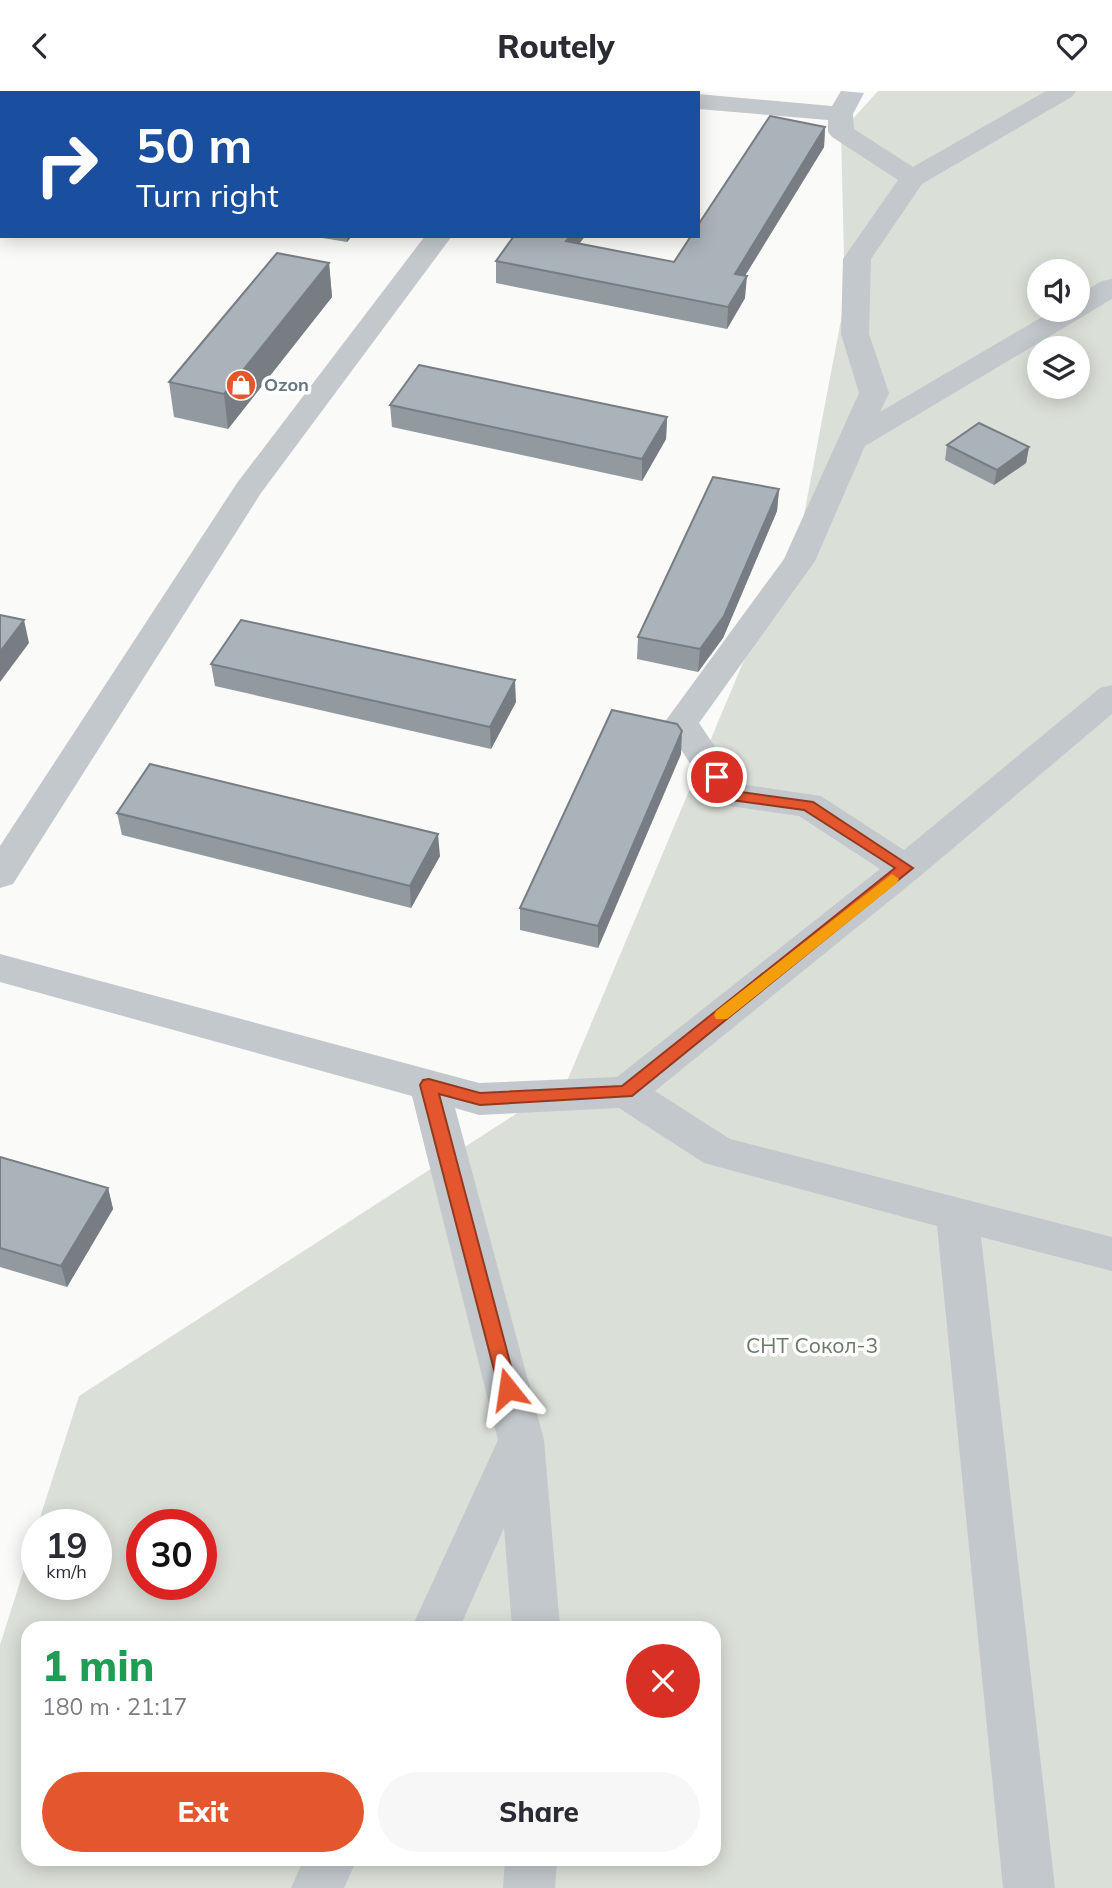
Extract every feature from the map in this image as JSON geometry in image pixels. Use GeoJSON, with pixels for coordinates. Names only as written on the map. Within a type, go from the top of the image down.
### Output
{"type":"FeatureCollection","features":[{"type":"Feature","properties":{"kind":"street"},"geometry":{"type":"LineString","coordinates":[[853,91],[839,114],[841,132],[913,178]]}},
{"type":"Feature","properties":{"kind":"street"},"geometry":{"type":"LineString","coordinates":[[906,868],[808,805],[729,795],[681,723],[799,561],[874,393],[855,334],[858,259],[913,178],[1064,91]]}},
{"type":"Feature","properties":{"kind":"street"},"geometry":{"type":"LineString","coordinates":[[700,101],[839,114]]}},
{"type":"Feature","properties":{"kind":"street"},"geometry":{"type":"LineString","coordinates":[[0,875],[248,490],[437,238]]}},
{"type":"Feature","properties":{"kind":"street"},"geometry":{"type":"LineString","coordinates":[[1090,300],[1112,287]]}},
{"type":"Feature","properties":{"kind":"street"},"geometry":{"type":"LineString","coordinates":[[853,441],[1054,322]]}},
{"type":"Feature","properties":{"kind":"street"},"geometry":{"type":"LineString","coordinates":[[874,393],[913,405]]}},
{"type":"Feature","properties":{"kind":"street"},"geometry":{"type":"LineString","coordinates":[[626,1092],[1106,708]]}},
{"type":"Feature","properties":{"kind":"street"},"geometry":{"type":"LineString","coordinates":[[0,968],[480,1099],[626,1092],[718,1152],[1112,1254]]}},
{"type":"Feature","properties":{"kind":"street"},"geometry":{"type":"LineString","coordinates":[[429,1085],[521,1440],[536,1621]]}},
{"type":"Feature","properties":{"kind":"street"},"geometry":{"type":"LineString","coordinates":[[957,1214],[1029,1888]]}},
{"type":"Feature","properties":{"kind":"street"},"geometry":{"type":"LineString","coordinates":[[439,1621],[521,1440]]}},
{"type":"Feature","properties":{"kind":"street"},"geometry":{"type":"LineString","coordinates":[[317,1888],[328,1866]]}},
{"type":"Feature","properties":{"kind":"street"},"geometry":{"type":"LineString","coordinates":[[529,1888],[530,1866]]}},
{"type":"Feature","properties":{"kind":"green space","name":"СНТ Сокол-3"},"geometry":{"type":"Polygon","coordinates":[[[878,91],[1112,91],[1112,1888],[0,1888],[0,1645],[21,1579],[21,1600],[112,1600],[112,1509],[43,1509],[79,1396],[567,1081],[803,520],[845,299],[841,132],[878,91]]]}},
{"type":"Feature","properties":{"kind":"building"},"geometry":{"type":"Polygon","coordinates":[[[770,116],[825,127],[735,274],[747,276],[728,307],[496,261],[513,238],[568,238],[566,241],[674,262],[690,238],[700,238],[700,222],[770,116]]]}},
{"type":"Feature","properties":{"kind":"building"},"geometry":{"type":"Polygon","coordinates":[[[277,253],[329,263],[224,394],[169,382],[277,253]]]}},
{"type":"Feature","properties":{"kind":"building"},"geometry":{"type":"Polygon","coordinates":[[[419,365],[667,417],[642,459],[390,405],[419,365]]]}},
{"type":"Feature","properties":{"kind":"building"},"geometry":{"type":"Polygon","coordinates":[[[979,423],[1029,447],[997,470],[947,445],[979,423]]]}},
{"type":"Feature","properties":{"kind":"building"},"geometry":{"type":"Polygon","coordinates":[[[713,477],[779,489],[724,616],[700,649],[638,637],[713,477]]]}},
{"type":"Feature","properties":{"kind":"building"},"geometry":{"type":"Polygon","coordinates":[[[0,615],[24,620],[0,652],[0,615]]]}},
{"type":"Feature","properties":{"kind":"building"},"geometry":{"type":"Polygon","coordinates":[[[241,620],[515,680],[490,727],[211,664],[241,620]]]}},
{"type":"Feature","properties":{"kind":"building"},"geometry":{"type":"Polygon","coordinates":[[[612,710],[677,724],[682,731],[598,926],[520,908],[612,710]]]}},
{"type":"Feature","properties":{"kind":"building"},"geometry":{"type":"Polygon","coordinates":[[[150,764],[438,834],[410,886],[117,813],[150,764]]]}},
{"type":"Feature","properties":{"kind":"building"},"geometry":{"type":"Polygon","coordinates":[[[0,1157],[108,1188],[61,1266],[0,1248],[0,1157]]]}},
{"type":"Feature","properties":{"kind":"slow traffic"},"geometry":{"type":"LineString","coordinates":[[722,1015],[892,879]]}},
{"type":"Feature","properties":{"kind":"place","name":"Ozon"},"geometry":{"type":"Point","coordinates":[241,385]}},
{"type":"Feature","properties":{"kind":"route"},"geometry":{"type":"LineString","coordinates":[[508,1389],[429,1085],[480,1099],[626,1092],[906,868],[808,805],[729,795],[717,777]]}}]}
